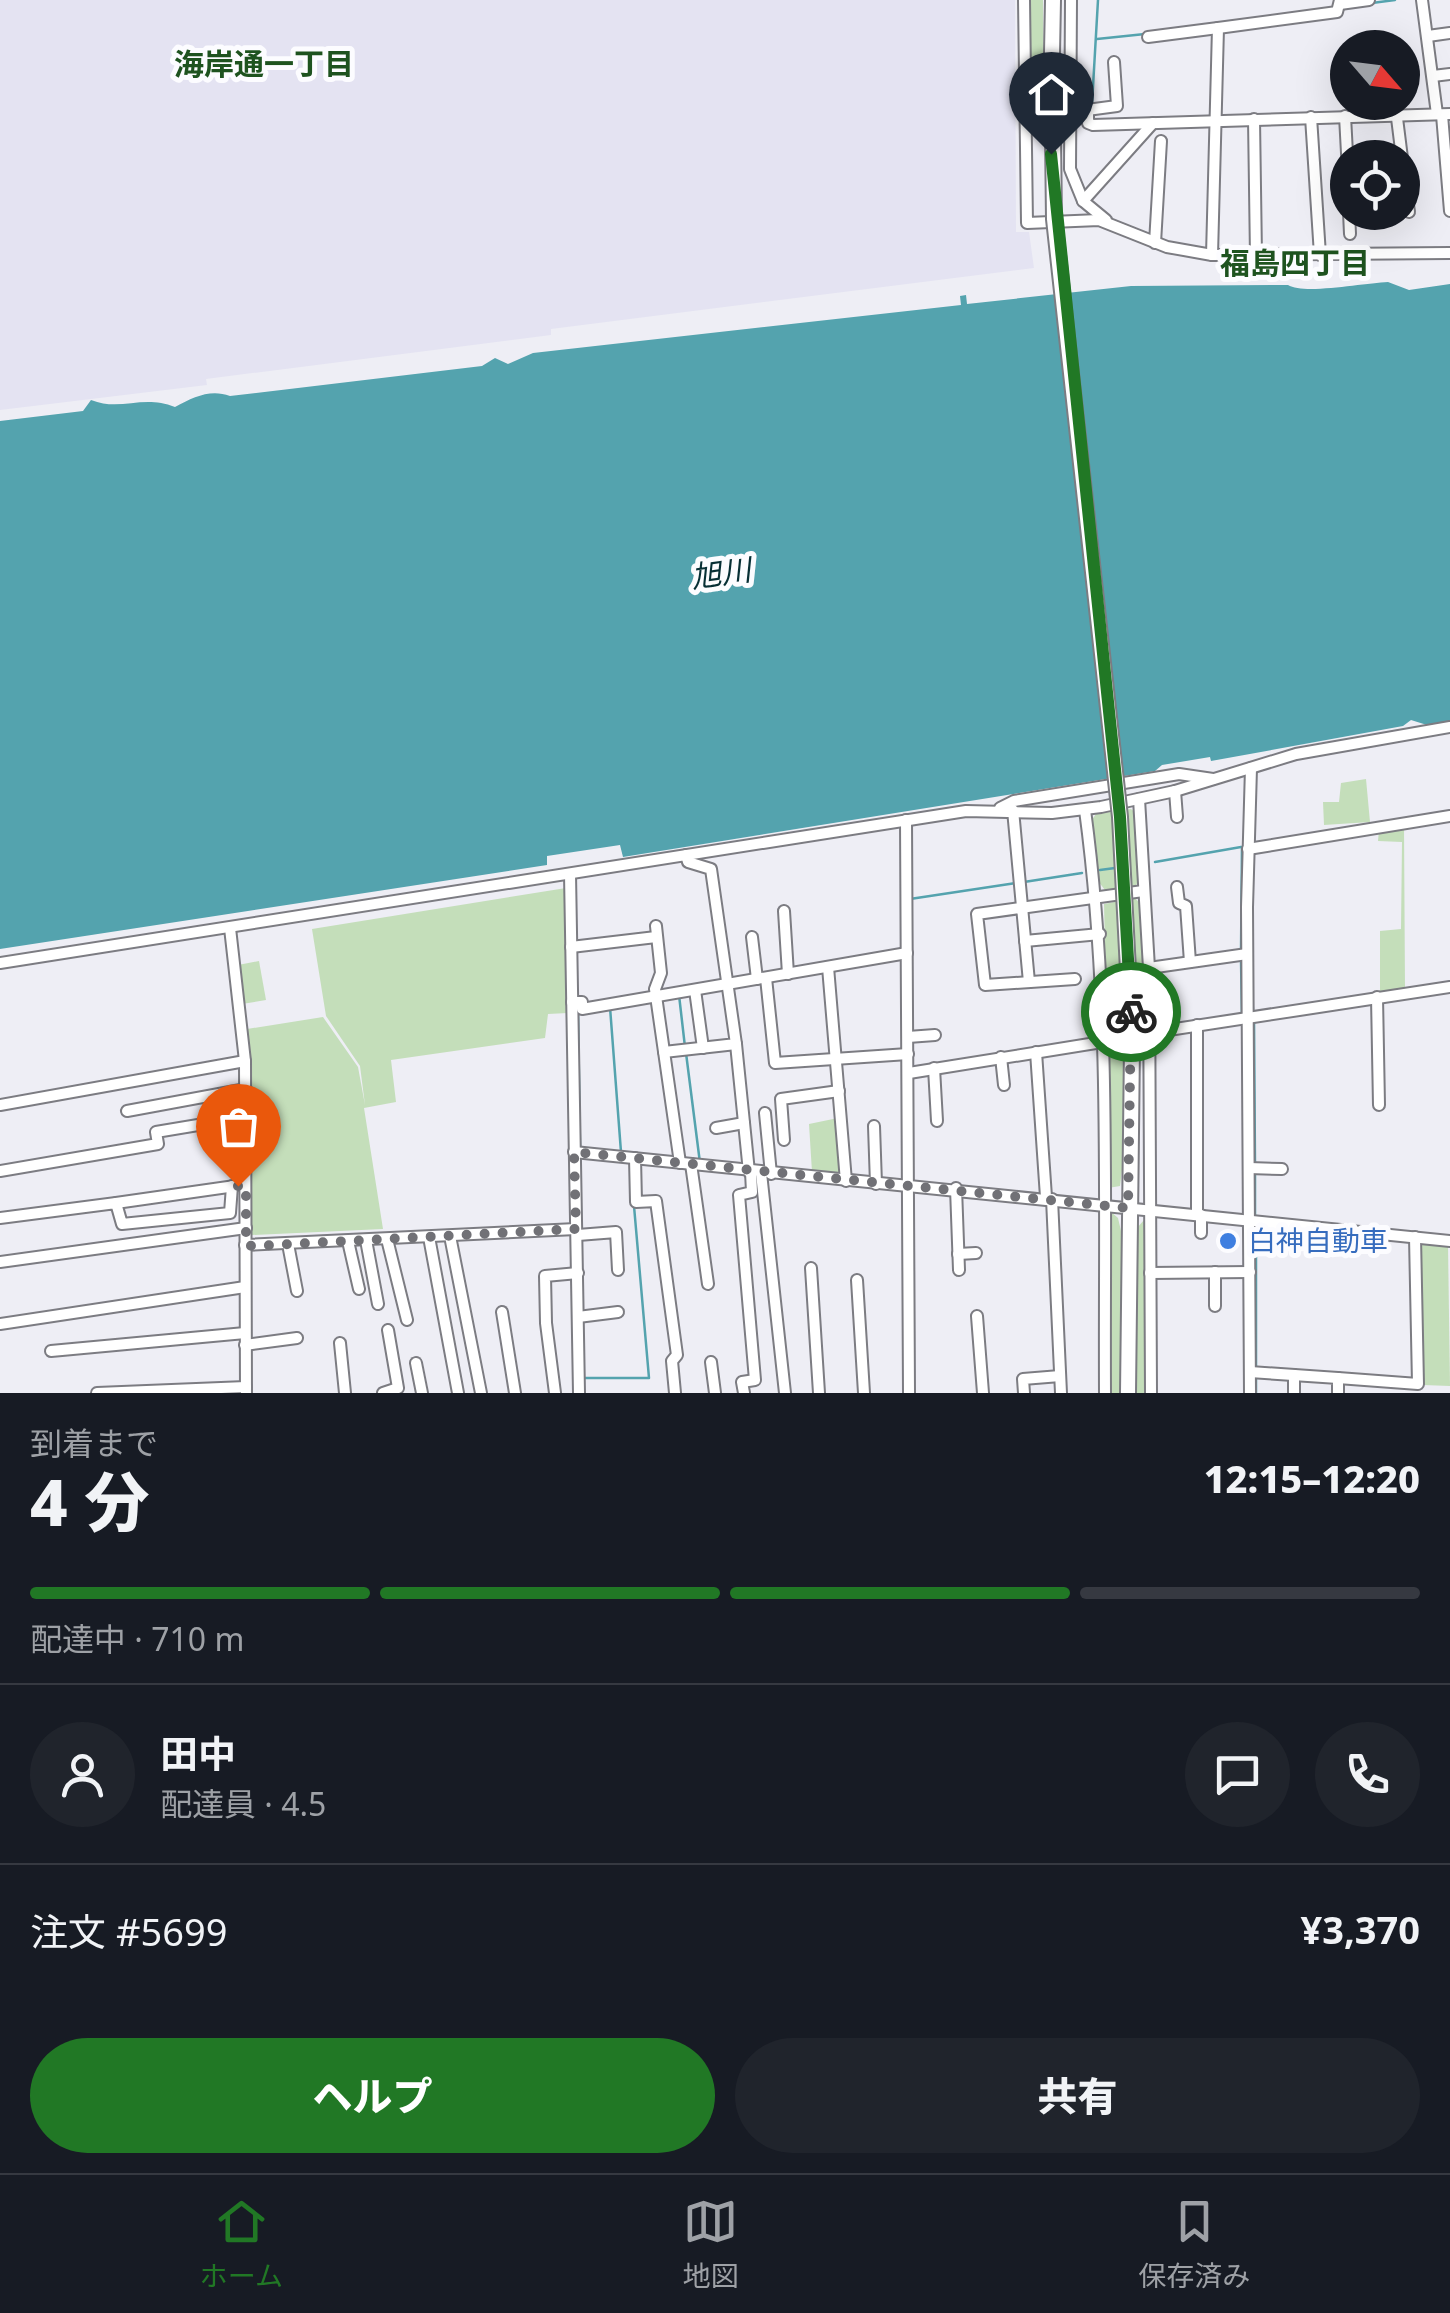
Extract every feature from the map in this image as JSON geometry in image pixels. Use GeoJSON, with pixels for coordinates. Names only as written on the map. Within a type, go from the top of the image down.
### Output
{"type":"FeatureCollection","features":[{"type":"Feature","properties":{"kind":"main road"},"geometry":{"type":"LineString","coordinates":[[1053,0],[1054,219],[1120,817],[1132,1046],[1128,1393]]}},
{"type":"Feature","properties":{"kind":"street"},"geometry":{"type":"LineString","coordinates":[[1024,0],[1027,223],[1072,220],[1111,224]]}},
{"type":"Feature","properties":{"kind":"street"},"geometry":{"type":"LineString","coordinates":[[1071,0],[1070,168],[1083,202],[1111,224],[1155,243],[1212,255],[1450,254]]}},
{"type":"Feature","properties":{"kind":"street"},"geometry":{"type":"LineString","coordinates":[[1148,37],[1338,12],[1340,2],[1369,0]]}},
{"type":"Feature","properties":{"kind":"street"},"geometry":{"type":"LineString","coordinates":[[1422,0],[1432,76],[1443,114],[1450,211]]}},
{"type":"Feature","properties":{"kind":"street"},"geometry":{"type":"LineString","coordinates":[[1212,255],[1218,28]]}},
{"type":"Feature","properties":{"kind":"street"},"geometry":{"type":"LineString","coordinates":[[1428,36],[1450,33]]}},
{"type":"Feature","properties":{"kind":"street"},"geometry":{"type":"LineString","coordinates":[[1070,104],[1087,110],[1117,106],[1114,62]]}},
{"type":"Feature","properties":{"kind":"street"},"geometry":{"type":"LineString","coordinates":[[1432,76],[1450,74]]}},
{"type":"Feature","properties":{"kind":"street"},"geometry":{"type":"LineString","coordinates":[[1087,110],[1092,125],[1330,116]]}},
{"type":"Feature","properties":{"kind":"street"},"geometry":{"type":"LineString","coordinates":[[1311,117],[1320,255]]}},
{"type":"Feature","properties":{"kind":"street"},"geometry":{"type":"LineString","coordinates":[[1254,119],[1256,256]]}},
{"type":"Feature","properties":{"kind":"street"},"geometry":{"type":"LineString","coordinates":[[1072,220],[1083,202],[1153,123]]}},
{"type":"Feature","properties":{"kind":"street"},"geometry":{"type":"LineString","coordinates":[[1155,243],[1160,141]]}},
{"type":"Feature","properties":{"kind":"street"},"geometry":{"type":"LineString","coordinates":[[0,963],[906,820],[998,810],[1085,810],[1175,791],[1296,754],[1450,728]]}},
{"type":"Feature","properties":{"kind":"street"},"geometry":{"type":"LineString","coordinates":[[1250,1393],[1254,1372],[1246,1272],[1254,1222],[1243,954],[1252,768]]}},
{"type":"Feature","properties":{"kind":"street"},"geometry":{"type":"LineString","coordinates":[[998,810],[1014,802],[1179,774],[1214,779]]}},
{"type":"Feature","properties":{"kind":"street"},"geometry":{"type":"LineString","coordinates":[[1175,791],[1177,817]]}},
{"type":"Feature","properties":{"kind":"street"},"geometry":{"type":"LineString","coordinates":[[1139,799],[1149,968],[1151,1393]]}},
{"type":"Feature","properties":{"kind":"street"},"geometry":{"type":"LineString","coordinates":[[1013,810],[1028,982]]}},
{"type":"Feature","properties":{"kind":"street"},"geometry":{"type":"LineString","coordinates":[[1085,810],[1100,934],[1104,1393]]}},
{"type":"Feature","properties":{"kind":"street"},"geometry":{"type":"LineString","coordinates":[[1248,846],[1450,816]]}},
{"type":"Feature","properties":{"kind":"street"},"geometry":{"type":"LineString","coordinates":[[906,820],[909,1393]]}},
{"type":"Feature","properties":{"kind":"street"},"geometry":{"type":"LineString","coordinates":[[686,854],[688,862],[711,869],[744,1123],[758,1171],[785,1393]]}},
{"type":"Feature","properties":{"kind":"street"},"geometry":{"type":"LineString","coordinates":[[570,874],[571,947],[578,1004],[579,1393]]}},
{"type":"Feature","properties":{"kind":"street"},"geometry":{"type":"LineString","coordinates":[[1178,886],[1179,903],[1186,906],[1190,962]]}},
{"type":"Feature","properties":{"kind":"street"},"geometry":{"type":"LineString","coordinates":[[1075,978],[985,985],[978,914],[1143,892]]}},
{"type":"Feature","properties":{"kind":"street"},"geometry":{"type":"LineString","coordinates":[[784,911],[788,970]]}},
{"type":"Feature","properties":{"kind":"street"},"geometry":{"type":"LineString","coordinates":[[97,1393],[243,1388],[242,1288],[246,1245],[240,1186],[245,1061],[230,928]]}},
{"type":"Feature","properties":{"kind":"street"},"geometry":{"type":"LineString","coordinates":[[571,947],[656,932],[661,973],[656,994],[664,1052],[708,1284]]}},
{"type":"Feature","properties":{"kind":"street"},"geometry":{"type":"LineString","coordinates":[[1026,941],[1100,934]]}},
{"type":"Feature","properties":{"kind":"street"},"geometry":{"type":"LineString","coordinates":[[752,937],[774,1063],[906,1054]]}},
{"type":"Feature","properties":{"kind":"street"},"geometry":{"type":"LineString","coordinates":[[578,1004],[696,990],[788,970],[905,953]]}},
{"type":"Feature","properties":{"kind":"street"},"geometry":{"type":"LineString","coordinates":[[1149,968],[1243,954]]}},
{"type":"Feature","properties":{"kind":"street"},"geometry":{"type":"LineString","coordinates":[[828,967],[846,1179]]}},
{"type":"Feature","properties":{"kind":"street"},"geometry":{"type":"LineString","coordinates":[[1150,1032],[1450,986]]}},
{"type":"Feature","properties":{"kind":"street"},"geometry":{"type":"LineString","coordinates":[[696,990],[703,1048]]}},
{"type":"Feature","properties":{"kind":"street"},"geometry":{"type":"LineString","coordinates":[[1377,997],[1379,1105]]}},
{"type":"Feature","properties":{"kind":"street"},"geometry":{"type":"LineString","coordinates":[[1197,1025],[1202,1233]]}},
{"type":"Feature","properties":{"kind":"street"},"geometry":{"type":"LineString","coordinates":[[908,1036],[935,1035]]}},
{"type":"Feature","properties":{"kind":"street"},"geometry":{"type":"LineString","coordinates":[[909,1073],[1102,1042]]}},
{"type":"Feature","properties":{"kind":"street"},"geometry":{"type":"LineString","coordinates":[[664,1052],[736,1044]]}},
{"type":"Feature","properties":{"kind":"street"},"geometry":{"type":"LineString","coordinates":[[1036,1052],[1061,1393]]}},
{"type":"Feature","properties":{"kind":"street"},"geometry":{"type":"LineString","coordinates":[[1001,1057],[1004,1084]]}},
{"type":"Feature","properties":{"kind":"street"},"geometry":{"type":"LineString","coordinates":[[0,1106],[245,1061]]}},
{"type":"Feature","properties":{"kind":"street"},"geometry":{"type":"LineString","coordinates":[[934,1068],[936,1120]]}},
{"type":"Feature","properties":{"kind":"street"},"geometry":{"type":"LineString","coordinates":[[127,1111],[242,1089]]}},
{"type":"Feature","properties":{"kind":"street"},"geometry":{"type":"LineString","coordinates":[[784,1140],[781,1099],[838,1091]]}},
{"type":"Feature","properties":{"kind":"street"},"geometry":{"type":"LineString","coordinates":[[744,1393],[742,1382],[755,1380],[739,1196],[752,1192],[764,1113]]}},
{"type":"Feature","properties":{"kind":"street"},"geometry":{"type":"LineString","coordinates":[[0,1171],[158,1144],[156,1132],[242,1117]]}},
{"type":"Feature","properties":{"kind":"street"},"geometry":{"type":"LineString","coordinates":[[716,1128],[744,1123]]}},
{"type":"Feature","properties":{"kind":"street"},"geometry":{"type":"LineString","coordinates":[[874,1126],[875,1181]]}},
{"type":"Feature","properties":{"kind":"street"},"geometry":{"type":"LineString","coordinates":[[578,1152],[1450,1240]]}},
{"type":"Feature","properties":{"kind":"street"},"geometry":{"type":"LineString","coordinates":[[635,1158],[636,1202],[656,1201],[677,1355],[672,1361],[675,1393]]}},
{"type":"Feature","properties":{"kind":"street"},"geometry":{"type":"LineString","coordinates":[[1253,1168],[1282,1169]]}},
{"type":"Feature","properties":{"kind":"street"},"geometry":{"type":"LineString","coordinates":[[0,1218],[240,1186]]}},
{"type":"Feature","properties":{"kind":"street"},"geometry":{"type":"LineString","coordinates":[[956,1188],[959,1270]]}},
{"type":"Feature","properties":{"kind":"street"},"geometry":{"type":"LineString","coordinates":[[116,1202],[122,1224],[230,1212],[240,1204]]}},
{"type":"Feature","properties":{"kind":"street"},"geometry":{"type":"LineString","coordinates":[[0,1262],[243,1228]]}},
{"type":"Feature","properties":{"kind":"street"},"geometry":{"type":"LineString","coordinates":[[246,1245],[576,1228],[616,1232],[618,1270]]}},
{"type":"Feature","properties":{"kind":"street"},"geometry":{"type":"LineString","coordinates":[[450,1236],[482,1393]]}},
{"type":"Feature","properties":{"kind":"street"},"geometry":{"type":"LineString","coordinates":[[429,1237],[458,1393]]}},
{"type":"Feature","properties":{"kind":"street"},"geometry":{"type":"LineString","coordinates":[[1254,1372],[1338,1378],[1387,1387],[1418,1384],[1416,1237]]}},
{"type":"Feature","properties":{"kind":"street"},"geometry":{"type":"LineString","coordinates":[[387,1239],[407,1320]]}},
{"type":"Feature","properties":{"kind":"street"},"geometry":{"type":"LineString","coordinates":[[366,1240],[378,1304]]}},
{"type":"Feature","properties":{"kind":"street"},"geometry":{"type":"LineString","coordinates":[[348,1241],[359,1289]]}},
{"type":"Feature","properties":{"kind":"street"},"geometry":{"type":"LineString","coordinates":[[288,1244],[297,1290]]}},
{"type":"Feature","properties":{"kind":"street"},"geometry":{"type":"LineString","coordinates":[[958,1254],[976,1253]]}},
{"type":"Feature","properties":{"kind":"street"},"geometry":{"type":"LineString","coordinates":[[811,1268],[819,1393]]}},
{"type":"Feature","properties":{"kind":"street"},"geometry":{"type":"LineString","coordinates":[[1150,1272],[1246,1272]]}},
{"type":"Feature","properties":{"kind":"street"},"geometry":{"type":"LineString","coordinates":[[1215,1272],[1215,1306]]}},
{"type":"Feature","properties":{"kind":"street"},"geometry":{"type":"LineString","coordinates":[[555,1393],[546,1323],[546,1276],[576,1273]]}},
{"type":"Feature","properties":{"kind":"street"},"geometry":{"type":"LineString","coordinates":[[857,1280],[864,1393]]}},
{"type":"Feature","properties":{"kind":"street"},"geometry":{"type":"LineString","coordinates":[[0,1324],[242,1288]]}},
{"type":"Feature","properties":{"kind":"street"},"geometry":{"type":"LineString","coordinates":[[502,1312],[514,1393]]}},
{"type":"Feature","properties":{"kind":"street"},"geometry":{"type":"LineString","coordinates":[[578,1317],[618,1312]]}},
{"type":"Feature","properties":{"kind":"street"},"geometry":{"type":"LineString","coordinates":[[978,1316],[982,1393]]}},
{"type":"Feature","properties":{"kind":"street"},"geometry":{"type":"LineString","coordinates":[[383,1393],[398,1388],[388,1330]]}},
{"type":"Feature","properties":{"kind":"street"},"geometry":{"type":"LineString","coordinates":[[51,1351],[243,1336],[297,1338]]}},
{"type":"Feature","properties":{"kind":"street"},"geometry":{"type":"LineString","coordinates":[[340,1342],[345,1393]]}},
{"type":"Feature","properties":{"kind":"street"},"geometry":{"type":"LineString","coordinates":[[711,1362],[715,1393]]}},
{"type":"Feature","properties":{"kind":"street"},"geometry":{"type":"LineString","coordinates":[[416,1364],[422,1393]]}},
{"type":"Feature","properties":{"kind":"street"},"geometry":{"type":"LineString","coordinates":[[1294,1375],[1294,1393]]}},
{"type":"Feature","properties":{"kind":"street"},"geometry":{"type":"LineString","coordinates":[[1024,1393],[1023,1379],[1060,1376]]}},
{"type":"Feature","properties":{"kind":"street"},"geometry":{"type":"LineString","coordinates":[[1338,1378],[1338,1393]]}},
{"type":"Feature","properties":{"kind":"shaded area"},"geometry":{"type":"Polygon","coordinates":[[[0,0],[1015,0],[1016,232],[1029,232],[1034,268],[551,329],[551,335],[206,379],[207,385],[0,410],[0,0]]]}},
{"type":"Feature","properties":{"kind":"green space"},"geometry":{"type":"Polygon","coordinates":[[[1028,0],[1043,0],[1044,99],[1025,98],[1028,0]]]}},
{"type":"Feature","properties":{"kind":"green space"},"geometry":{"type":"Polygon","coordinates":[[[1366,779],[1370,822],[1324,825],[1323,802],[1339,802],[1341,783],[1366,779]]]}},
{"type":"Feature","properties":{"kind":"green space"},"geometry":{"type":"Polygon","coordinates":[[[1131,809],[1136,813],[1139,881],[1135,886],[1105,890],[1098,881],[1091,821],[1096,814],[1131,809]]]}},
{"type":"Feature","properties":{"kind":"green space"},"geometry":{"type":"Polygon","coordinates":[[[1404,825],[1405,989],[1380,993],[1380,931],[1401,929],[1402,842],[1378,841],[1379,830],[1404,825]]]}},
{"type":"Feature","properties":{"kind":"green space"},"geometry":{"type":"Polygon","coordinates":[[[566,888],[568,1013],[548,1014],[545,1038],[391,1060],[396,1102],[364,1108],[383,1229],[252,1235],[247,1029],[323,1017],[358,1067],[365,1105],[360,1066],[326,1016],[312,929],[566,888]]]}},
{"type":"Feature","properties":{"kind":"green space"},"geometry":{"type":"Polygon","coordinates":[[[1135,898],[1142,906],[1144,989],[1106,989],[1104,904],[1135,898]]]}},
{"type":"Feature","properties":{"kind":"green space"},"geometry":{"type":"Polygon","coordinates":[[[259,961],[266,1000],[242,1004],[238,965],[259,961]]]}},
{"type":"Feature","properties":{"kind":"green space"},"geometry":{"type":"Polygon","coordinates":[[[1144,994],[1145,1032],[1105,1039],[1106,996],[1144,994]]]}},
{"type":"Feature","properties":{"kind":"green space"},"geometry":{"type":"Polygon","coordinates":[[[1126,1045],[1120,1186],[1108,1188],[1108,1048],[1126,1045]]]}},
{"type":"Feature","properties":{"kind":"green space"},"geometry":{"type":"Polygon","coordinates":[[[838,1118],[843,1174],[812,1172],[809,1124],[838,1118]]]}},
{"type":"Feature","properties":{"kind":"green space"},"geometry":{"type":"Polygon","coordinates":[[[1110,1211],[1118,1218],[1121,1231],[1123,1393],[1108,1393],[1110,1211]]]}},
{"type":"Feature","properties":{"kind":"green space"},"geometry":{"type":"Polygon","coordinates":[[[1144,1220],[1148,1393],[1133,1393],[1137,1228],[1144,1220]]]}},
{"type":"Feature","properties":{"kind":"green space"},"geometry":{"type":"Polygon","coordinates":[[[1420,1241],[1448,1244],[1450,1386],[1423,1385],[1420,1241]]]}},
{"type":"Feature","properties":{"kind":"water","name":"旭川"},"geometry":{"type":"Polygon","coordinates":[[[1388,282],[1409,290],[1450,284],[1450,721],[1427,725],[1411,720],[1403,726],[1211,761],[1210,757],[1162,765],[1155,771],[623,857],[620,845],[547,856],[547,865],[0,949],[0,421],[83,411],[91,400],[112,404],[152,402],[175,407],[209,394],[230,396],[482,366],[495,358],[508,364],[533,353],[961,305],[960,296],[966,295],[967,304],[1131,286],[1288,285],[1320,289],[1388,282]]]}},
{"type":"Feature","properties":{"kind":"waterway"},"geometry":{"type":"LineString","coordinates":[[1092,104],[1098,0]]}},
{"type":"Feature","properties":{"kind":"waterway"},"geometry":{"type":"LineString","coordinates":[[1372,3],[1395,0]]}},
{"type":"Feature","properties":{"kind":"waterway"},"geometry":{"type":"LineString","coordinates":[[1097,39],[1145,34]]}},
{"type":"Feature","properties":{"kind":"waterway"},"geometry":{"type":"LineString","coordinates":[[1155,862],[1241,847]]}},
{"type":"Feature","properties":{"kind":"waterway"},"geometry":{"type":"LineString","coordinates":[[1241,952],[1242,847]]}},
{"type":"Feature","properties":{"kind":"waterway"},"geometry":{"type":"LineString","coordinates":[[1100,870],[1115,868]]}},
{"type":"Feature","properties":{"kind":"waterway"},"geometry":{"type":"LineString","coordinates":[[1024,882],[1082,873]]}},
{"type":"Feature","properties":{"kind":"waterway"},"geometry":{"type":"LineString","coordinates":[[910,899],[1016,883]]}},
{"type":"Feature","properties":{"kind":"waterway"},"geometry":{"type":"LineString","coordinates":[[1241,960],[1242,1017]]}},
{"type":"Feature","properties":{"kind":"waterway"},"geometry":{"type":"LineString","coordinates":[[1252,985],[1253,1012]]}},
{"type":"Feature","properties":{"kind":"waterway"},"geometry":{"type":"LineString","coordinates":[[679,995],[685,1047]]}},
{"type":"Feature","properties":{"kind":"waterway"},"geometry":{"type":"LineString","coordinates":[[610,1007],[621,1152]]}},
{"type":"Feature","properties":{"kind":"waterway"},"geometry":{"type":"LineString","coordinates":[[578,1012],[580,1149]]}},
{"type":"Feature","properties":{"kind":"waterway"},"geometry":{"type":"LineString","coordinates":[[1254,1020],[1255,1167]]}},
{"type":"Feature","properties":{"kind":"waterway"},"geometry":{"type":"LineString","coordinates":[[686,1053],[700,1163]]}},
{"type":"Feature","properties":{"kind":"waterway"},"geometry":{"type":"LineString","coordinates":[[580,1157],[581,1224]]}},
{"type":"Feature","properties":{"kind":"waterway"},"geometry":{"type":"LineString","coordinates":[[1255,1175],[1255,1217]]}},
{"type":"Feature","properties":{"kind":"waterway"},"geometry":{"type":"LineString","coordinates":[[584,1378],[649,1378],[634,1206]]}},
{"type":"Feature","properties":{"kind":"waterway"},"geometry":{"type":"LineString","coordinates":[[1256,1225],[1256,1367]]}},
{"type":"Feature","properties":{"kind":"waterway"},"geometry":{"type":"LineString","coordinates":[[1256,1375],[1256,1393]]}},
{"type":"Feature","properties":{"kind":"way so far"},"geometry":{"type":"LineString","coordinates":[[238,1186],[246,1186],[246,1245],[253,1246],[576,1229],[574,1152],[1128,1208],[1131,1012]]}},
{"type":"Feature","properties":{"kind":"place","name":"白神自動車"},"geometry":{"type":"Point","coordinates":[1228,1241]}},
{"type":"Feature","properties":{"kind":"district","name":"海岸通一丁目"},"geometry":{"type":"Point","coordinates":[264,65]}},
{"type":"Feature","properties":{"kind":"district","name":"福島四丁目"},"geometry":{"type":"Point","coordinates":[1295,264]}},
{"type":"Feature","properties":{"kind":"route"},"geometry":{"type":"LineString","coordinates":[[1051,154],[1054,219],[1120,817],[1131,1012]]}}]}
